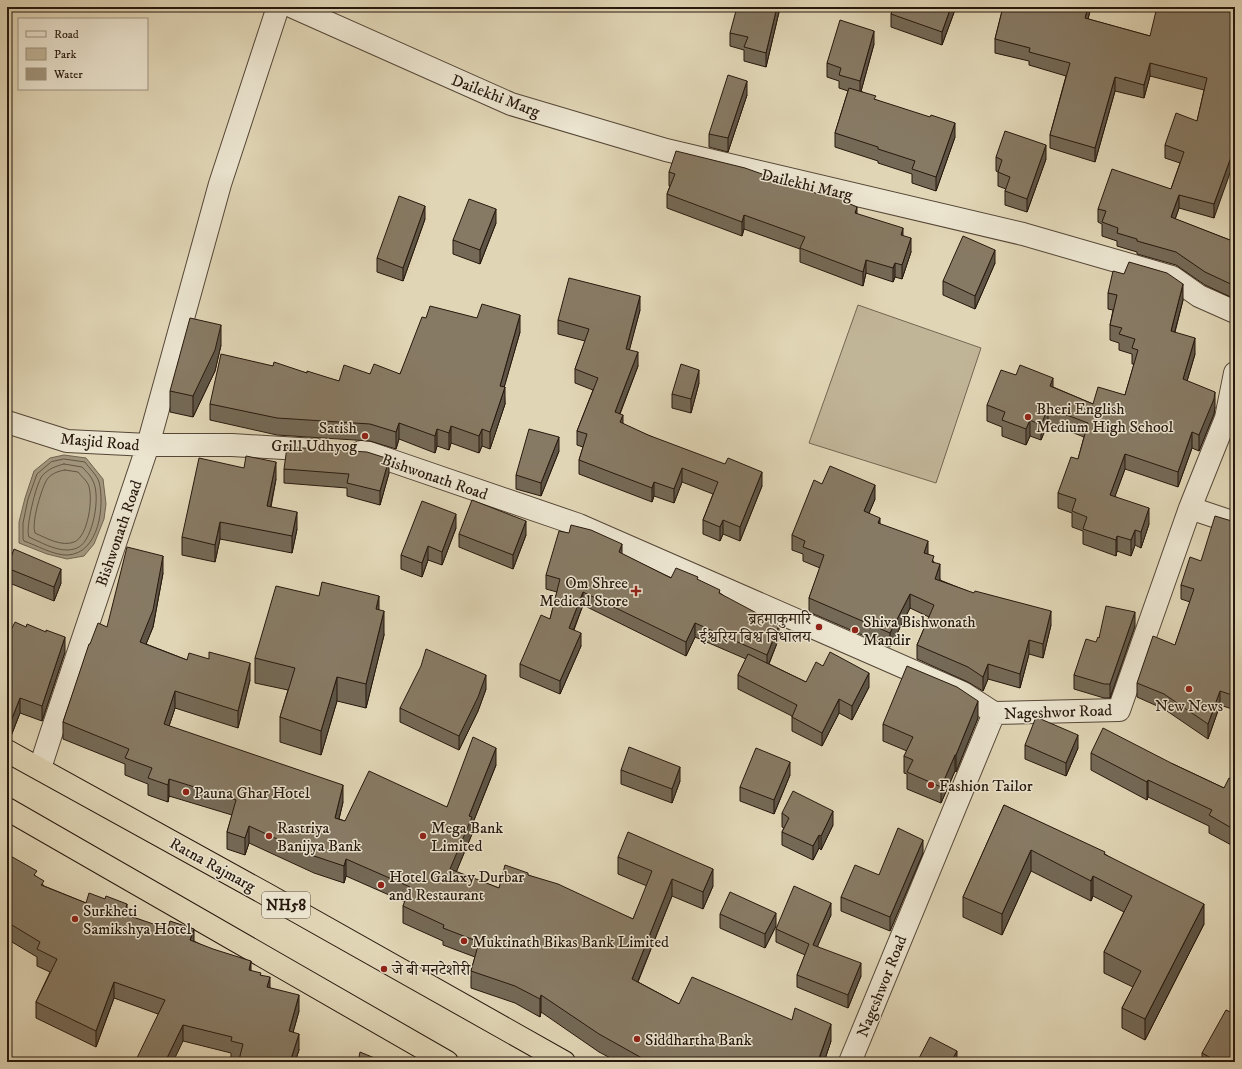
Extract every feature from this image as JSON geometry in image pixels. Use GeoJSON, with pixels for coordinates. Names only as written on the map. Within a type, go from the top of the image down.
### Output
{"type":"FeatureCollection","features":[{"type":"Feature","properties":{"kind":"highway","name":"Ratna Rajmarg"},"geometry":{"type":"LineString","coordinates":[[7,750],[564,1062]]}},
{"type":"Feature","properties":{"kind":"highway"},"geometry":{"type":"LineString","coordinates":[[7,809],[447,1062]]}},
{"type":"Feature","properties":{"kind":"street"},"geometry":{"type":"LineString","coordinates":[[148,445],[220,184],[278,7]]}},
{"type":"Feature","properties":{"kind":"street","name":"Dailekhi Marg"},"geometry":{"type":"LineString","coordinates":[[293,7],[510,104],[666,150],[1024,234],[1172,277],[1199,296],[1235,312]]}},
{"type":"Feature","properties":{"kind":"street","name":"Nageshwor Road"},"geometry":{"type":"LineString","coordinates":[[850,1062],[994,713],[1119,710],[1190,508],[1226,418],[1235,373]]}},
{"type":"Feature","properties":{"kind":"street","name":"Masjid Road"},"geometry":{"type":"LineString","coordinates":[[7,422],[67,441],[148,445]]}},
{"type":"Feature","properties":{"kind":"street","name":"Bishwonath Road"},"geometry":{"type":"LineString","coordinates":[[40,768],[50,734],[148,445],[232,445],[369,453],[579,525],[964,693],[994,713]]}},
{"type":"Feature","properties":{"kind":"street"},"geometry":{"type":"LineString","coordinates":[[1190,508],[1235,523]]}},
{"type":"Feature","properties":{"kind":"green space"},"geometry":{"type":"Polygon","coordinates":[[[858,305],[981,348],[936,483],[809,443],[858,305]]]}},
{"type":"Feature","properties":{"kind":"water"},"geometry":{"type":"Polygon","coordinates":[[[64,455],[86,458],[103,479],[106,504],[104,519],[94,544],[84,556],[67,559],[47,554],[19,543],[19,522],[34,471],[50,458],[64,455]]]}},
{"type":"Feature","properties":{"kind":"building"},"geometry":{"type":"Polygon","coordinates":[[[737,7],[777,7],[766,53],[744,47],[748,37],[730,33],[737,7]]]}},
{"type":"Feature","properties":{"kind":"building"},"geometry":{"type":"Polygon","coordinates":[[[894,7],[951,7],[942,32],[891,14],[894,7]]]}},
{"type":"Feature","properties":{"kind":"building"},"geometry":{"type":"Polygon","coordinates":[[[1003,7],[1088,7],[1085,18],[1150,36],[1157,7],[1235,7],[1235,146],[1214,204],[1179,195],[1171,217],[1235,242],[1235,286],[1205,272],[1176,252],[1137,241],[1137,239],[1117,233],[1118,228],[1102,222],[1106,211],[1098,209],[1112,169],[1171,189],[1184,152],[1165,145],[1176,113],[1197,121],[1207,78],[1150,63],[1144,85],[1115,77],[1095,148],[1050,135],[1070,63],[1029,52],[1030,48],[995,39],[1003,7]]]}},
{"type":"Feature","properties":{"kind":"building"},"geometry":{"type":"Polygon","coordinates":[[[840,20],[874,31],[860,81],[839,75],[841,68],[827,63],[840,20]]]}},
{"type":"Feature","properties":{"kind":"building"},"geometry":{"type":"Polygon","coordinates":[[[728,75],[747,81],[728,138],[709,134],[728,75]]]}},
{"type":"Feature","properties":{"kind":"building"},"geometry":{"type":"Polygon","coordinates":[[[849,88],[876,96],[874,99],[930,117],[931,115],[955,123],[936,177],[912,169],[915,161],[835,133],[849,88]]]}},
{"type":"Feature","properties":{"kind":"building"},"geometry":{"type":"Polygon","coordinates":[[[1005,131],[1046,145],[1027,199],[1005,191],[1010,177],[998,172],[1002,160],[996,157],[1005,131]]]}},
{"type":"Feature","properties":{"kind":"building"},"geometry":{"type":"Polygon","coordinates":[[[676,151],[745,168],[821,195],[824,186],[850,196],[848,203],[857,207],[855,213],[903,228],[901,235],[911,238],[902,265],[895,263],[893,268],[866,260],[863,272],[800,248],[805,237],[744,215],[742,222],[667,194],[675,174],[669,172],[676,151]]]}},
{"type":"Feature","properties":{"kind":"building"},"geometry":{"type":"Polygon","coordinates":[[[399,196],[425,206],[403,268],[377,258],[399,196]]]}},
{"type":"Feature","properties":{"kind":"building"},"geometry":{"type":"Polygon","coordinates":[[[469,199],[496,209],[480,250],[453,240],[469,199]]]}},
{"type":"Feature","properties":{"kind":"building"},"geometry":{"type":"Polygon","coordinates":[[[963,236],[995,250],[975,296],[943,281],[963,236]]]}},
{"type":"Feature","properties":{"kind":"building"},"geometry":{"type":"Polygon","coordinates":[[[1129,262],[1167,273],[1183,284],[1171,331],[1195,338],[1183,379],[1215,392],[1214,399],[1199,435],[1192,432],[1178,472],[1125,454],[1110,495],[1149,508],[1141,532],[1135,530],[1131,540],[1117,536],[1116,540],[1083,529],[1087,517],[1072,511],[1076,499],[1058,493],[1071,457],[1078,459],[1088,423],[1048,408],[1041,425],[1030,420],[1026,429],[1002,420],[1005,412],[987,405],[1001,370],[1016,375],[1020,365],[1053,378],[1050,386],[1093,404],[1098,387],[1125,395],[1138,350],[1132,348],[1135,339],[1119,334],[1122,328],[1110,325],[1117,295],[1108,293],[1113,271],[1124,274],[1129,262]]]}},
{"type":"Feature","properties":{"kind":"building"},"geometry":{"type":"Polygon","coordinates":[[[569,278],[640,296],[626,349],[638,352],[615,412],[623,415],[620,422],[648,435],[725,464],[728,458],[762,472],[740,527],[723,520],[720,527],[703,520],[718,482],[682,468],[674,489],[654,482],[652,488],[579,460],[587,434],[577,431],[598,378],[575,369],[589,329],[558,320],[569,278]]]}},
{"type":"Feature","properties":{"kind":"building"},"geometry":{"type":"Polygon","coordinates":[[[482,304],[520,315],[500,386],[505,387],[490,432],[482,429],[479,436],[451,426],[449,433],[437,429],[435,436],[399,423],[396,432],[370,424],[277,418],[210,404],[221,354],[273,366],[274,362],[307,373],[307,371],[339,381],[344,365],[370,374],[374,364],[400,374],[422,317],[426,318],[430,306],[477,318],[482,304]]]}},
{"type":"Feature","properties":{"kind":"building"},"geometry":{"type":"Polygon","coordinates":[[[190,318],[221,325],[215,350],[193,396],[170,391],[190,318]]]}},
{"type":"Feature","properties":{"kind":"building"},"geometry":{"type":"Polygon","coordinates":[[[681,364],[699,370],[691,399],[672,394],[681,364]]]}},
{"type":"Feature","properties":{"kind":"building"},"geometry":{"type":"Polygon","coordinates":[[[529,429],[559,437],[541,483],[516,475],[529,429]]]}},
{"type":"Feature","properties":{"kind":"building"},"geometry":{"type":"Polygon","coordinates":[[[287,447],[367,452],[389,459],[380,491],[347,483],[349,474],[284,469],[287,447]]]}},
{"type":"Feature","properties":{"kind":"building"},"geometry":{"type":"Polygon","coordinates":[[[246,456],[276,462],[267,506],[297,512],[292,536],[220,522],[215,545],[182,537],[199,458],[244,468],[246,456]]]}},
{"type":"Feature","properties":{"kind":"building"},"geometry":{"type":"Polygon","coordinates":[[[830,466],[875,485],[864,511],[880,518],[878,523],[928,541],[924,553],[934,556],[932,562],[940,564],[935,579],[974,593],[975,591],[1051,611],[1043,644],[1029,640],[1020,674],[988,664],[983,677],[968,667],[917,645],[934,605],[910,594],[890,633],[809,598],[824,555],[803,547],[805,541],[792,535],[814,480],[822,484],[830,466]]]}},
{"type":"Feature","properties":{"kind":"building"},"geometry":{"type":"Polygon","coordinates":[[[472,500],[526,521],[513,555],[459,534],[472,500]]]}},
{"type":"Feature","properties":{"kind":"building"},"geometry":{"type":"Polygon","coordinates":[[[422,501],[456,514],[442,552],[428,546],[422,563],[401,555],[422,501]]]}},
{"type":"Feature","properties":{"kind":"building"},"geometry":{"type":"Polygon","coordinates":[[[1215,516],[1235,522],[1235,696],[1220,691],[1208,724],[1164,694],[1137,683],[1153,636],[1175,645],[1194,589],[1181,585],[1190,557],[1201,561],[1215,516]]]}},
{"type":"Feature","properties":{"kind":"building"},"geometry":{"type":"Polygon","coordinates":[[[571,525],[591,530],[622,544],[619,552],[671,578],[676,568],[698,577],[697,579],[720,590],[719,593],[779,625],[767,655],[695,623],[686,642],[583,592],[569,628],[581,633],[560,681],[520,664],[541,615],[550,619],[560,579],[546,575],[559,531],[569,533],[571,525]]]}},
{"type":"Feature","properties":{"kind":"building"},"geometry":{"type":"Polygon","coordinates":[[[127,547],[163,556],[153,610],[140,642],[187,660],[189,653],[209,659],[209,652],[250,663],[238,711],[175,691],[164,724],[343,785],[335,818],[345,821],[369,771],[447,807],[473,737],[496,748],[469,816],[472,817],[450,869],[499,888],[505,865],[528,873],[528,875],[558,884],[633,919],[652,871],[618,857],[628,832],[713,869],[703,892],[672,879],[632,979],[679,1004],[692,977],[792,1020],[795,1008],[831,1024],[818,1061],[820,1062],[649,1062],[599,1034],[541,995],[540,999],[515,986],[471,971],[479,942],[443,928],[444,925],[403,906],[410,887],[346,859],[344,866],[314,856],[249,826],[245,838],[227,832],[236,800],[169,779],[168,785],[148,778],[152,768],[125,758],[129,749],[63,722],[89,644],[98,623],[107,627],[127,547]]]}},
{"type":"Feature","properties":{"kind":"building"},"geometry":{"type":"Polygon","coordinates":[[[14,549],[61,569],[54,587],[7,568],[14,549]]]}},
{"type":"Feature","properties":{"kind":"building"},"geometry":{"type":"Polygon","coordinates":[[[322,582],[379,596],[376,609],[384,611],[366,684],[337,677],[321,731],[280,717],[295,668],[255,658],[276,586],[319,596],[322,582]]]}},
{"type":"Feature","properties":{"kind":"building"},"geometry":{"type":"Polygon","coordinates":[[[1106,606],[1135,612],[1110,684],[1104,684],[1074,675],[1086,639],[1096,642],[1098,637],[1099,638],[1106,606]]]}},
{"type":"Feature","properties":{"kind":"building"},"geometry":{"type":"Polygon","coordinates":[[[15,622],[26,627],[27,624],[46,632],[46,630],[65,637],[42,706],[20,698],[11,721],[7,719],[7,625],[12,628],[15,622]]]}},
{"type":"Feature","properties":{"kind":"building"},"geometry":{"type":"Polygon","coordinates":[[[426,649],[486,675],[478,697],[459,736],[400,708],[421,666],[426,649]]]}},
{"type":"Feature","properties":{"kind":"building"},"geometry":{"type":"Polygon","coordinates":[[[830,652],[869,673],[852,706],[839,699],[822,733],[792,717],[797,705],[738,675],[748,654],[806,682],[816,662],[823,666],[830,652]]]}},
{"type":"Feature","properties":{"kind":"building"},"geometry":{"type":"Polygon","coordinates":[[[907,666],[957,687],[978,701],[941,787],[907,772],[913,760],[904,756],[913,737],[883,724],[907,666]]]}},
{"type":"Feature","properties":{"kind":"building"},"geometry":{"type":"Polygon","coordinates":[[[1036,717],[1078,735],[1066,763],[1025,745],[1036,717]]]}},
{"type":"Feature","properties":{"kind":"building"},"geometry":{"type":"Polygon","coordinates":[[[1103,728],[1224,788],[1229,778],[1235,781],[1235,830],[1209,815],[1212,810],[1148,780],[1147,782],[1091,753],[1103,728]]]}},
{"type":"Feature","properties":{"kind":"building"},"geometry":{"type":"Polygon","coordinates":[[[629,747],[680,767],[672,789],[621,770],[629,747]]]}},
{"type":"Feature","properties":{"kind":"building"},"geometry":{"type":"Polygon","coordinates":[[[756,748],[790,762],[774,800],[740,787],[756,748]]]}},
{"type":"Feature","properties":{"kind":"building"},"geometry":{"type":"Polygon","coordinates":[[[793,791],[833,811],[821,836],[819,835],[813,846],[782,832],[789,818],[782,813],[793,791]]]}},
{"type":"Feature","properties":{"kind":"building"},"geometry":{"type":"Polygon","coordinates":[[[1004,805],[1105,852],[1104,854],[1204,904],[1145,1019],[1122,1008],[1141,971],[1104,952],[1132,896],[1093,876],[1091,881],[1031,850],[1002,914],[963,897],[1004,805]]]}},
{"type":"Feature","properties":{"kind":"building"},"geometry":{"type":"Polygon","coordinates":[[[898,828],[923,840],[890,917],[841,897],[855,865],[879,875],[898,828]]]}},
{"type":"Feature","properties":{"kind":"building"},"geometry":{"type":"Polygon","coordinates":[[[7,854],[37,871],[34,875],[44,881],[41,885],[86,903],[89,893],[105,899],[106,896],[127,904],[124,914],[168,929],[170,921],[194,929],[190,940],[251,961],[249,970],[261,973],[260,975],[270,977],[267,987],[299,995],[289,1031],[299,1034],[290,1062],[246,1062],[239,1060],[243,1044],[231,1041],[232,1037],[183,1025],[165,1062],[135,1062],[165,1000],[114,982],[96,1031],[36,1002],[57,959],[37,949],[40,942],[7,922],[7,854]]]}},
{"type":"Feature","properties":{"kind":"building"},"geometry":{"type":"Polygon","coordinates":[[[794,886],[831,903],[813,945],[861,963],[848,995],[797,975],[809,944],[776,929],[794,886]]]}},
{"type":"Feature","properties":{"kind":"building"},"geometry":{"type":"Polygon","coordinates":[[[730,892],[776,913],[765,934],[720,914],[730,892]]]}},
{"type":"Feature","properties":{"kind":"building"},"geometry":{"type":"Polygon","coordinates":[[[1226,1010],[1235,1014],[1235,1062],[1218,1062],[1202,1053],[1226,1010]]]}},
{"type":"Feature","properties":{"kind":"building"},"geometry":{"type":"Polygon","coordinates":[[[930,1037],[957,1051],[951,1062],[917,1062],[930,1037]]]}},
{"type":"Feature","properties":{"kind":"building"},"geometry":{"type":"Polygon","coordinates":[[[360,1052],[384,1062],[358,1062],[360,1052]]]}},
{"type":"Feature","properties":{"kind":"place","name":"Bheri English Medium High School"},"geometry":{"type":"Point","coordinates":[1028,417]}},
{"type":"Feature","properties":{"kind":"place","name":"Satish Grill Udhyog"},"geometry":{"type":"Point","coordinates":[365,436]}},
{"type":"Feature","properties":{"kind":"place","name":"Om Shree Medical Store"},"geometry":{"type":"Point","coordinates":[636,591]}},
{"type":"Feature","properties":{"kind":"place","name":"ब्रहमाकुमारि ईश्वरिय बिश्व बिधालय"},"geometry":{"type":"Point","coordinates":[819,627]}},
{"type":"Feature","properties":{"kind":"place","name":"Shiva Bishwonath Mandir"},"geometry":{"type":"Point","coordinates":[855,630]}},
{"type":"Feature","properties":{"kind":"place","name":"New News"},"geometry":{"type":"Point","coordinates":[1189,689]}},
{"type":"Feature","properties":{"kind":"place","name":"Fashion Tailor"},"geometry":{"type":"Point","coordinates":[931,785]}},
{"type":"Feature","properties":{"kind":"place","name":"Pauna Ghar Hotel"},"geometry":{"type":"Point","coordinates":[186,792]}},
{"type":"Feature","properties":{"kind":"place","name":"Rastriya Banijya Bank"},"geometry":{"type":"Point","coordinates":[269,836]}},
{"type":"Feature","properties":{"kind":"place","name":"Mega Bank Limited"},"geometry":{"type":"Point","coordinates":[423,836]}},
{"type":"Feature","properties":{"kind":"place","name":"Hotel Galaxy Durbar and Restaurant"},"geometry":{"type":"Point","coordinates":[381,885]}},
{"type":"Feature","properties":{"kind":"place","name":"Surkheti Samikshya Hotel"},"geometry":{"type":"Point","coordinates":[75,919]}},
{"type":"Feature","properties":{"kind":"place","name":"Muktinath Bikas Bank Limited"},"geometry":{"type":"Point","coordinates":[464,941]}},
{"type":"Feature","properties":{"kind":"place","name":"जे बी मनटेशोरी"},"geometry":{"type":"Point","coordinates":[384,969]}},
{"type":"Feature","properties":{"kind":"place","name":"Siddhartha Bank"},"geometry":{"type":"Point","coordinates":[637,1039]}}]}
